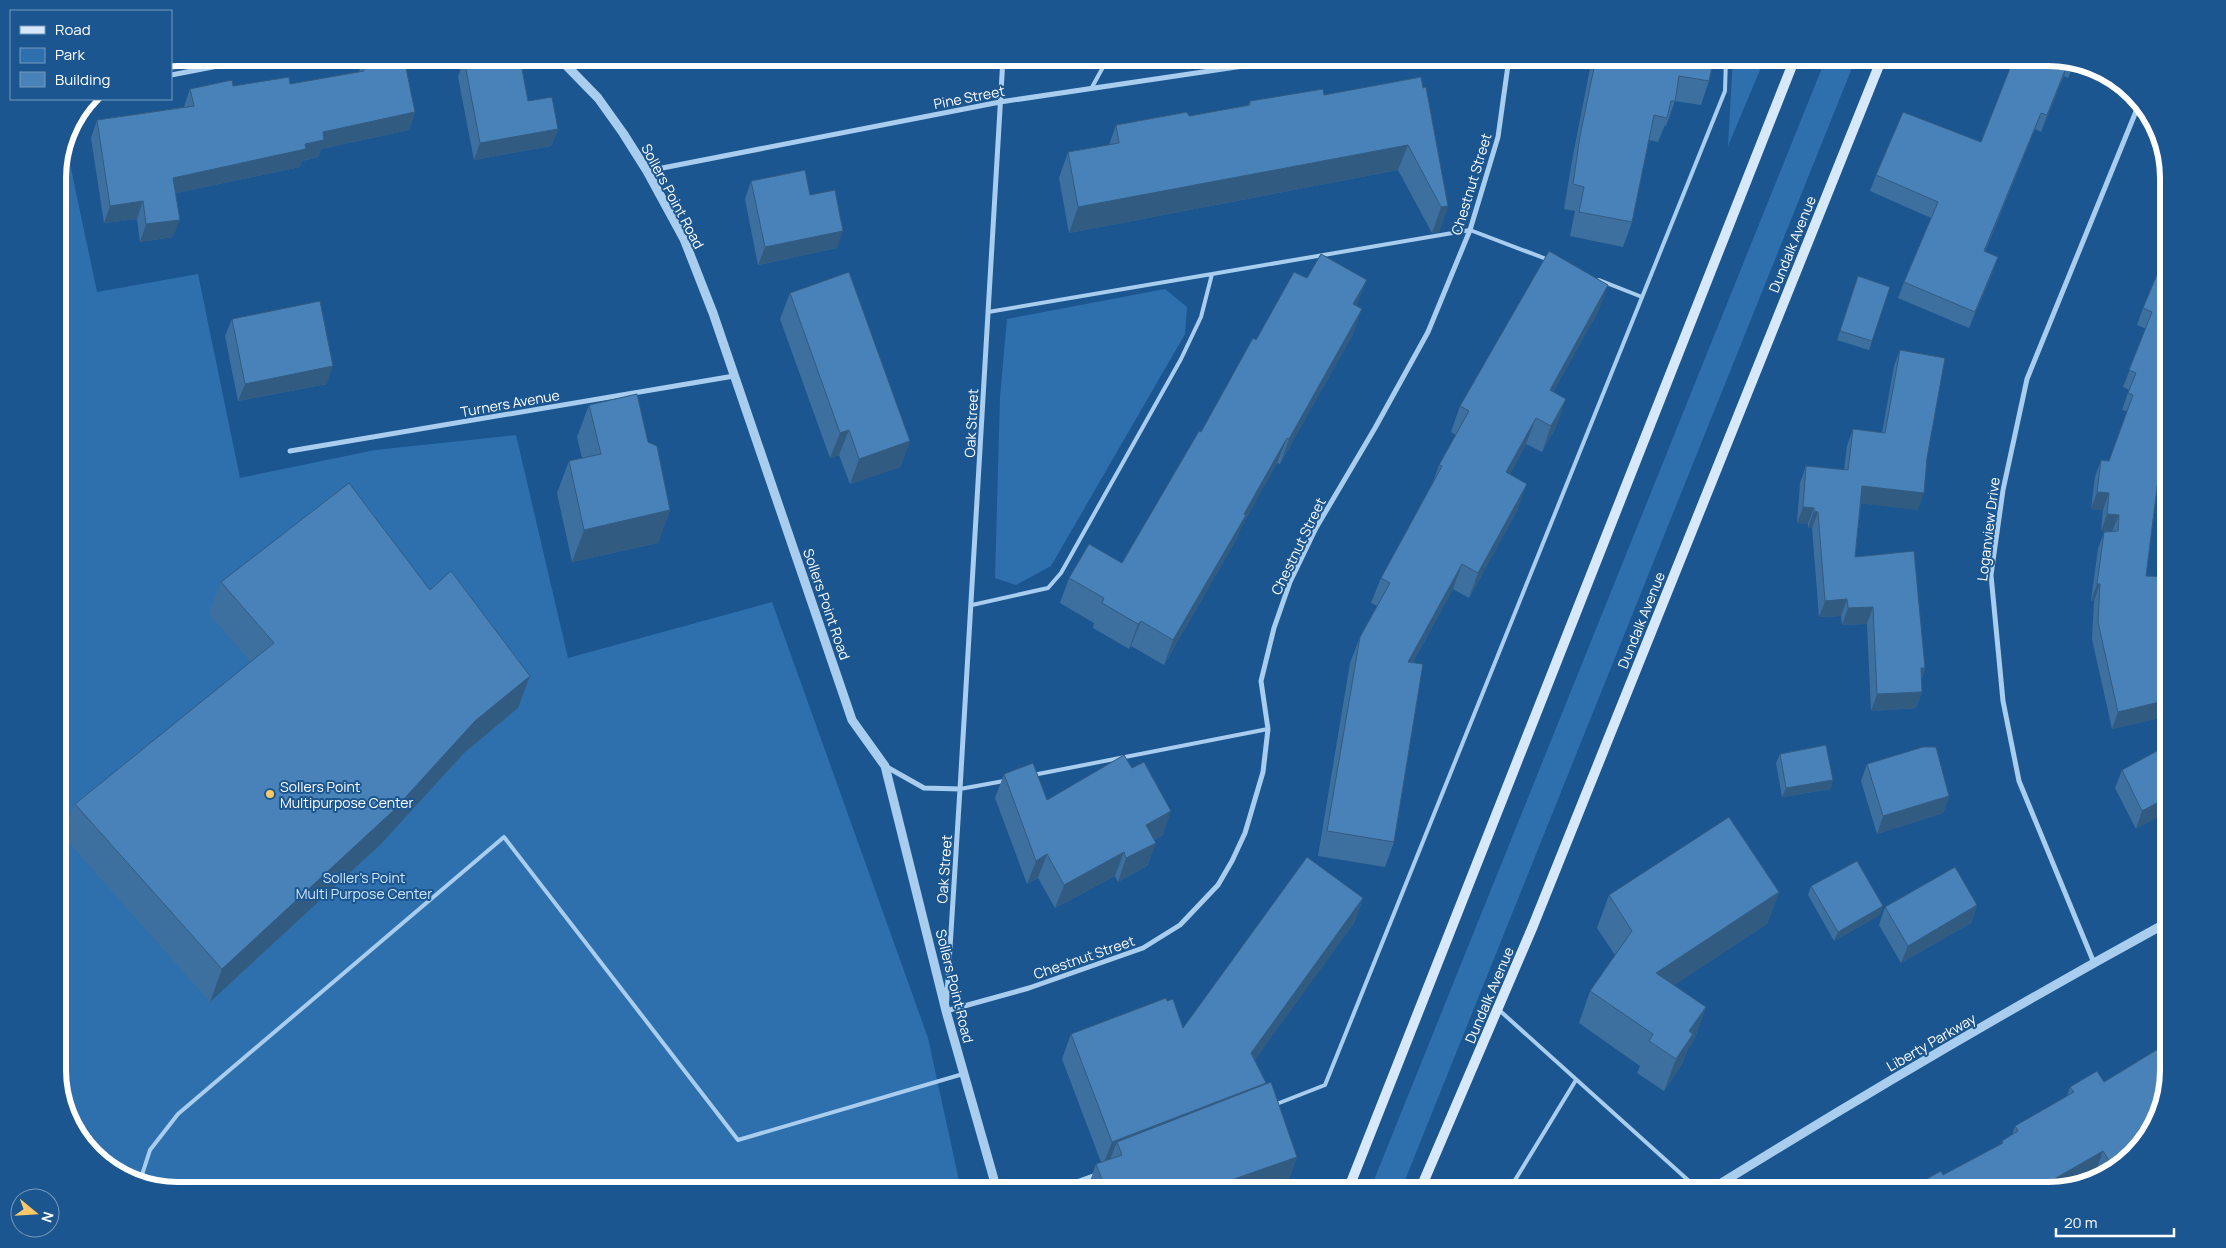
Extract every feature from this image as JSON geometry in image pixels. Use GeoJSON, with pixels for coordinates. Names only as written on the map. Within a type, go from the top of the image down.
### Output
{"type":"FeatureCollection","features":[{"type":"Feature","properties":{"kind":"main road"},"geometry":{"type":"LineString","coordinates":[[1351,1182],[1792,66]]}},
{"type":"Feature","properties":{"kind":"main road","name":"Dundalk Avenue"},"geometry":{"type":"LineString","coordinates":[[1423,1182],[1498,1009],[1879,66]]}},
{"type":"Feature","properties":{"kind":"street"},"geometry":{"type":"LineString","coordinates":[[172,75],[218,66]]}},
{"type":"Feature","properties":{"kind":"street","name":"Sollers Point Road"},"geometry":{"type":"LineString","coordinates":[[567,66],[598,98],[647,171],[684,239],[713,313],[852,720],[885,766],[946,1010],[995,1182]]}},
{"type":"Feature","properties":{"kind":"street","name":"Oak Street"},"geometry":{"type":"LineString","coordinates":[[946,1010],[972,605],[1002,66]]}},
{"type":"Feature","properties":{"kind":"street","name":"Pine Street"},"geometry":{"type":"LineString","coordinates":[[647,171],[1000,102],[1244,66]]}},
{"type":"Feature","properties":{"kind":"street","name":"Chestnut Street"},"geometry":{"type":"LineString","coordinates":[[946,1010],[1029,988],[1143,948],[1180,925],[1218,885],[1245,833],[1263,772],[1268,729],[1261,681],[1274,628],[1290,582],[1316,528],[1375,428],[1428,332],[1470,230],[1498,137],[1508,66]]}},
{"type":"Feature","properties":{"kind":"street","name":"Loganview Drive"},"geometry":{"type":"LineString","coordinates":[[2094,963],[2019,781],[2003,701],[1991,575],[2003,490],[2026,379],[2137,110]]}},
{"type":"Feature","properties":{"kind":"street","name":"Turners Avenue"},"geometry":{"type":"LineString","coordinates":[[290,451],[734,376]]}},
{"type":"Feature","properties":{"kind":"street"},"geometry":{"type":"LineString","coordinates":[[885,766],[924,788],[960,789]]}},
{"type":"Feature","properties":{"kind":"street","name":"Liberty Parkway"},"geometry":{"type":"LineString","coordinates":[[1723,1182],[2094,963],[2160,926]]}},
{"type":"Feature","properties":{"kind":"lane"},"geometry":{"type":"LineString","coordinates":[[1091,89],[1104,66]]}},
{"type":"Feature","properties":{"kind":"lane"},"geometry":{"type":"LineString","coordinates":[[1270,1107],[1325,1085],[1725,91],[1726,66]]}},
{"type":"Feature","properties":{"kind":"lane"},"geometry":{"type":"LineString","coordinates":[[988,312],[1470,230],[1552,262]]}},
{"type":"Feature","properties":{"kind":"lane"},"geometry":{"type":"LineString","coordinates":[[972,605],[1048,588],[1061,572],[1181,359],[1201,318],[1212,274]]}},
{"type":"Feature","properties":{"kind":"lane"},"geometry":{"type":"LineString","coordinates":[[1597,279],[1642,297]]}},
{"type":"Feature","properties":{"kind":"lane"},"geometry":{"type":"LineString","coordinates":[[1027,776],[1268,729]]}},
{"type":"Feature","properties":{"kind":"lane"},"geometry":{"type":"LineString","coordinates":[[960,789],[1008,780]]}},
{"type":"Feature","properties":{"kind":"lane"},"geometry":{"type":"LineString","coordinates":[[142,1175],[150,1150],[178,1114],[504,837],[738,1140],[964,1074]]}},
{"type":"Feature","properties":{"kind":"lane"},"geometry":{"type":"LineString","coordinates":[[1498,1009],[1690,1182]]}},
{"type":"Feature","properties":{"kind":"lane"},"geometry":{"type":"LineString","coordinates":[[1514,1182],[1576,1080]]}},
{"type":"Feature","properties":{"kind":"lane"},"geometry":{"type":"LineString","coordinates":[[1076,1182],[1103,1172]]}},
{"type":"Feature","properties":{"kind":"green space"},"geometry":{"type":"Polygon","coordinates":[[[1733,66],[1762,66],[1728,146],[1733,66]]]}},
{"type":"Feature","properties":{"kind":"green space"},"geometry":{"type":"Polygon","coordinates":[[[1823,66],[1853,66],[1404,1182],[1373,1182],[1823,66]]]}},
{"type":"Feature","properties":{"kind":"green space","name":"Soller's Point Multi Purpose Center"},"geometry":{"type":"Polygon","coordinates":[[[68,156],[97,292],[198,274],[240,478],[375,450],[516,435],[568,658],[772,602],[928,1038],[959,1182],[178,1182],[163,1181],[135,1173],[116,1163],[94,1144],[78,1120],[72,1106],[66,1077],[66,171],[68,156]]]}},
{"type":"Feature","properties":{"kind":"green space"},"geometry":{"type":"Polygon","coordinates":[[[1165,289],[1187,307],[1185,334],[1051,566],[1016,585],[995,578],[1000,397],[1007,319],[1165,289]]]}},
{"type":"Feature","properties":{"kind":"building"},"geometry":{"type":"Polygon","coordinates":[[[363,66],[406,66],[415,112],[323,132],[324,140],[305,144],[306,149],[173,178],[180,220],[146,224],[143,201],[110,206],[97,120],[194,106],[190,89],[232,80],[233,86],[289,77],[290,84],[364,71],[363,66]]]}},
{"type":"Feature","properties":{"kind":"building"},"geometry":{"type":"Polygon","coordinates":[[[465,66],[521,66],[528,101],[552,97],[558,129],[480,143],[465,66]]]}},
{"type":"Feature","properties":{"kind":"building"},"geometry":{"type":"Polygon","coordinates":[[[1594,66],[1712,66],[1709,81],[1679,76],[1675,101],[1671,101],[1667,118],[1654,115],[1632,222],[1579,212],[1584,187],[1573,184],[1580,136],[1594,66]]]}},
{"type":"Feature","properties":{"kind":"building"},"geometry":{"type":"Polygon","coordinates":[[[2011,66],[2066,68],[2047,115],[2041,113],[1984,251],[1998,257],[1975,312],[1904,282],[1938,202],[1876,175],[1903,112],[1981,142],[2011,66]]]}},
{"type":"Feature","properties":{"kind":"building"},"geometry":{"type":"Polygon","coordinates":[[[1421,77],[1423,88],[1426,87],[1448,206],[1441,207],[1408,145],[1078,207],[1068,152],[1119,143],[1116,125],[1187,112],[1189,116],[1250,105],[1250,101],[1323,89],[1324,95],[1421,77]]]}},
{"type":"Feature","properties":{"kind":"building"},"geometry":{"type":"Polygon","coordinates":[[[805,170],[810,195],[835,190],[843,231],[765,247],[751,181],[805,170]]]}},
{"type":"Feature","properties":{"kind":"building"},"geometry":{"type":"Polygon","coordinates":[[[1549,251],[1608,285],[1550,390],[1566,399],[1551,426],[1536,418],[1506,472],[1527,484],[1478,573],[1462,564],[1408,662],[1423,664],[1394,842],[1327,831],[1360,637],[1390,583],[1381,578],[1442,466],[1439,465],[1469,411],[1460,406],[1549,251]]]}},
{"type":"Feature","properties":{"kind":"building"},"geometry":{"type":"Polygon","coordinates":[[[1321,254],[1367,280],[1353,304],[1362,309],[1173,640],[1141,621],[1138,624],[1102,603],[1104,598],[1069,578],[1089,544],[1122,563],[1199,431],[1201,432],[1253,338],[1256,340],[1294,272],[1307,278],[1321,254]]]}},
{"type":"Feature","properties":{"kind":"building"},"geometry":{"type":"Polygon","coordinates":[[[2160,267],[2160,464],[2146,576],[2160,577],[2160,702],[2118,712],[2098,622],[2100,584],[2097,584],[2104,532],[2118,531],[2119,515],[2107,514],[2109,493],[2097,492],[2101,460],[2109,461],[2133,395],[2128,393],[2136,373],[2129,370],[2152,312],[2143,308],[2160,267]]]}},
{"type":"Feature","properties":{"kind":"building"},"geometry":{"type":"Polygon","coordinates":[[[849,272],[910,441],[859,459],[849,430],[840,433],[790,293],[849,272]]]}},
{"type":"Feature","properties":{"kind":"building"},"geometry":{"type":"Polygon","coordinates":[[[1858,276],[1890,287],[1872,341],[1840,331],[1858,276]]]}},
{"type":"Feature","properties":{"kind":"building"},"geometry":{"type":"Polygon","coordinates":[[[320,301],[333,366],[245,384],[232,319],[320,301]]]}},
{"type":"Feature","properties":{"kind":"building"},"geometry":{"type":"Polygon","coordinates":[[[1900,350],[1945,358],[1927,458],[1924,493],[1862,486],[1855,557],[1914,551],[1925,668],[1921,668],[1922,692],[1877,694],[1873,607],[1848,608],[1847,599],[1825,601],[1818,512],[1814,511],[1814,508],[1803,507],[1806,466],[1848,470],[1853,429],[1885,433],[1900,350]]]}},
{"type":"Feature","properties":{"kind":"building"},"geometry":{"type":"Polygon","coordinates":[[[637,394],[648,442],[657,446],[670,510],[584,530],[569,461],[601,454],[589,405],[637,394]]]}},
{"type":"Feature","properties":{"kind":"building","name":"Sollers Point Multipurpose Center"},"geometry":{"type":"Polygon","coordinates":[[[349,483],[430,590],[451,571],[530,676],[475,721],[393,811],[222,969],[75,804],[274,643],[221,582],[349,483]]]}},
{"type":"Feature","properties":{"kind":"building"},"geometry":{"type":"Polygon","coordinates":[[[1826,745],[1833,780],[1786,788],[1780,754],[1826,745]]]}},
{"type":"Feature","properties":{"kind":"building"},"geometry":{"type":"Polygon","coordinates":[[[1923,747],[1936,747],[1949,796],[1883,816],[1867,764],[1923,747]]]}},
{"type":"Feature","properties":{"kind":"building"},"geometry":{"type":"Polygon","coordinates":[[[2160,749],[2160,801],[2142,811],[2122,770],[2160,749]]]}},
{"type":"Feature","properties":{"kind":"building"},"geometry":{"type":"Polygon","coordinates":[[[1124,755],[1132,768],[1144,762],[1171,811],[1146,825],[1156,843],[1126,858],[1124,852],[1064,885],[1047,854],[1036,861],[1004,774],[1033,763],[1047,800],[1124,755]]]}},
{"type":"Feature","properties":{"kind":"building"},"geometry":{"type":"Polygon","coordinates":[[[1729,817],[1779,892],[1656,973],[1706,1007],[1689,1031],[1693,1034],[1676,1059],[1649,1041],[1653,1034],[1590,991],[1632,931],[1609,895],[1729,817]]]}},
{"type":"Feature","properties":{"kind":"building"},"geometry":{"type":"Polygon","coordinates":[[[1307,857],[1363,898],[1251,1053],[1266,1083],[1112,1142],[1071,1034],[1166,998],[1167,1001],[1173,999],[1183,1028],[1307,857]]]}},
{"type":"Feature","properties":{"kind":"building"},"geometry":{"type":"Polygon","coordinates":[[[1857,861],[1883,906],[1838,932],[1811,886],[1857,861]]]}},
{"type":"Feature","properties":{"kind":"building"},"geometry":{"type":"Polygon","coordinates":[[[1955,867],[1977,905],[1908,946],[1885,907],[1955,867]]]}},
{"type":"Feature","properties":{"kind":"building"},"geometry":{"type":"Polygon","coordinates":[[[2160,1048],[2159,1085],[2151,1113],[2145,1125],[2139,1129],[2141,1132],[2137,1138],[2118,1157],[2110,1162],[2103,1151],[2049,1182],[1921,1182],[1941,1171],[1943,1175],[2003,1143],[2002,1141],[2018,1131],[2015,1126],[2074,1092],[2070,1087],[2097,1071],[2104,1082],[2160,1048]]]}},
{"type":"Feature","properties":{"kind":"building"},"geometry":{"type":"Polygon","coordinates":[[[1271,1082],[1297,1157],[1226,1182],[1103,1182],[1096,1164],[1122,1155],[1117,1142],[1271,1082]]]}},
{"type":"Feature","properties":{"kind":"place","name":"Sollers Point Multipurpose Center"},"geometry":{"type":"Point","coordinates":[270,794]}}]}
